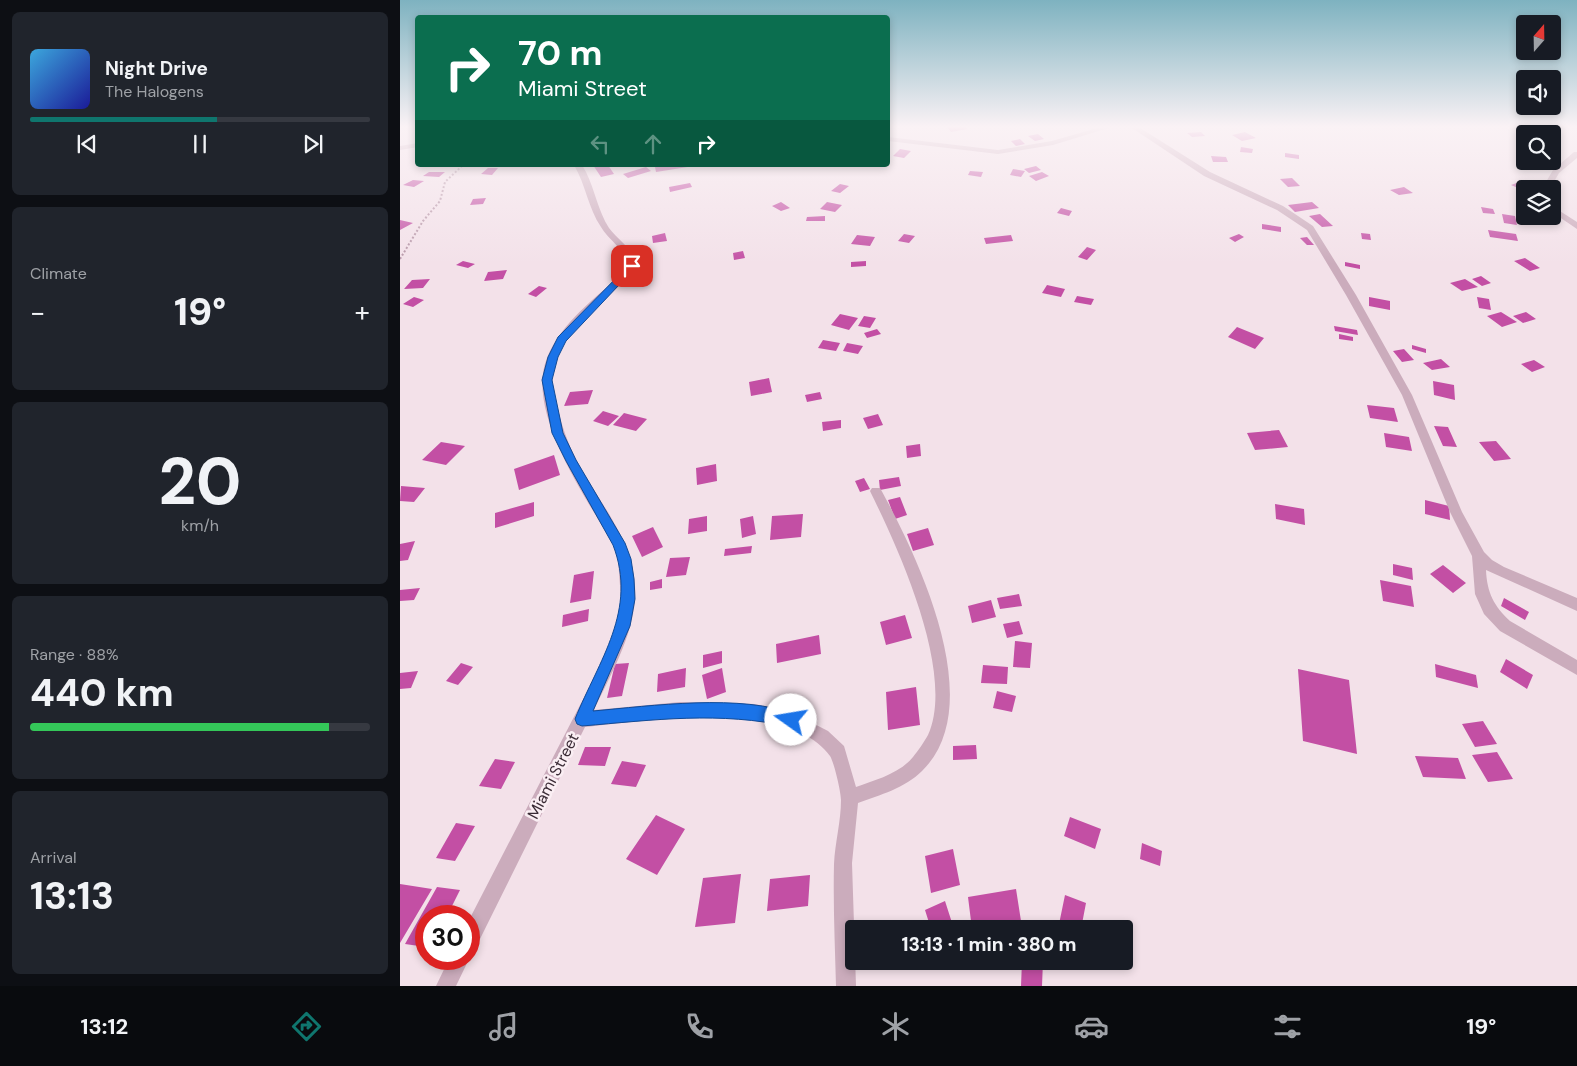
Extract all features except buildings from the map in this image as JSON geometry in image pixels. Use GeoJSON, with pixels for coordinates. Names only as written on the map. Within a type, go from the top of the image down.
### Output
{"type":"FeatureCollection","features":[{"type":"Feature","properties":{"kind":"street","name":"Miami Street"},"geometry":{"type":"LineString","coordinates":[[480,918],[582,719],[624,626],[628,599],[625,559],[619,543],[571,461],[558,433],[547,380],[553,357],[562,339],[632,266],[622,243],[605,228],[597,214],[583,172]]}},
{"type":"Feature","properties":{"kind":"street"},"geometry":{"type":"LineString","coordinates":[[1204,172],[1280,208],[1310,228],[1351,295],[1407,395],[1456,512],[1480,556],[1487,564],[1499,571],[1577,605]]}},
{"type":"Feature","properties":{"kind":"street"},"geometry":{"type":"LineString","coordinates":[[1561,214],[1577,226]]}},
{"type":"Feature","properties":{"kind":"street"},"geometry":{"type":"LineString","coordinates":[[850,798],[906,774],[918,764],[936,738],[941,720],[941,682],[936,636],[917,575],[876,491]]}},
{"type":"Feature","properties":{"kind":"street"},"geometry":{"type":"LineString","coordinates":[[1480,556],[1479,588],[1495,617],[1505,626],[1577,668]]}},
{"type":"Feature","properties":{"kind":"street"},"geometry":{"type":"LineString","coordinates":[[582,719],[680,710],[756,712],[791,720],[822,737],[838,752],[850,798],[843,863],[846,986]]}},
{"type":"Feature","properties":{"kind":"street"},"geometry":{"type":"LineString","coordinates":[[446,986],[454,970]]}},
{"type":"Feature","properties":{"kind":"path"},"geometry":{"type":"LineString","coordinates":[[400,259],[423,221],[440,202],[445,182],[456,172]]}},
{"type":"Feature","properties":{"kind":"route"},"geometry":{"type":"LineString","coordinates":[[632,266],[562,339],[553,357],[547,380],[558,433],[571,461],[619,543],[625,559],[628,579],[628,599],[624,626],[582,719],[680,710],[756,712],[791,720]]}}]}
